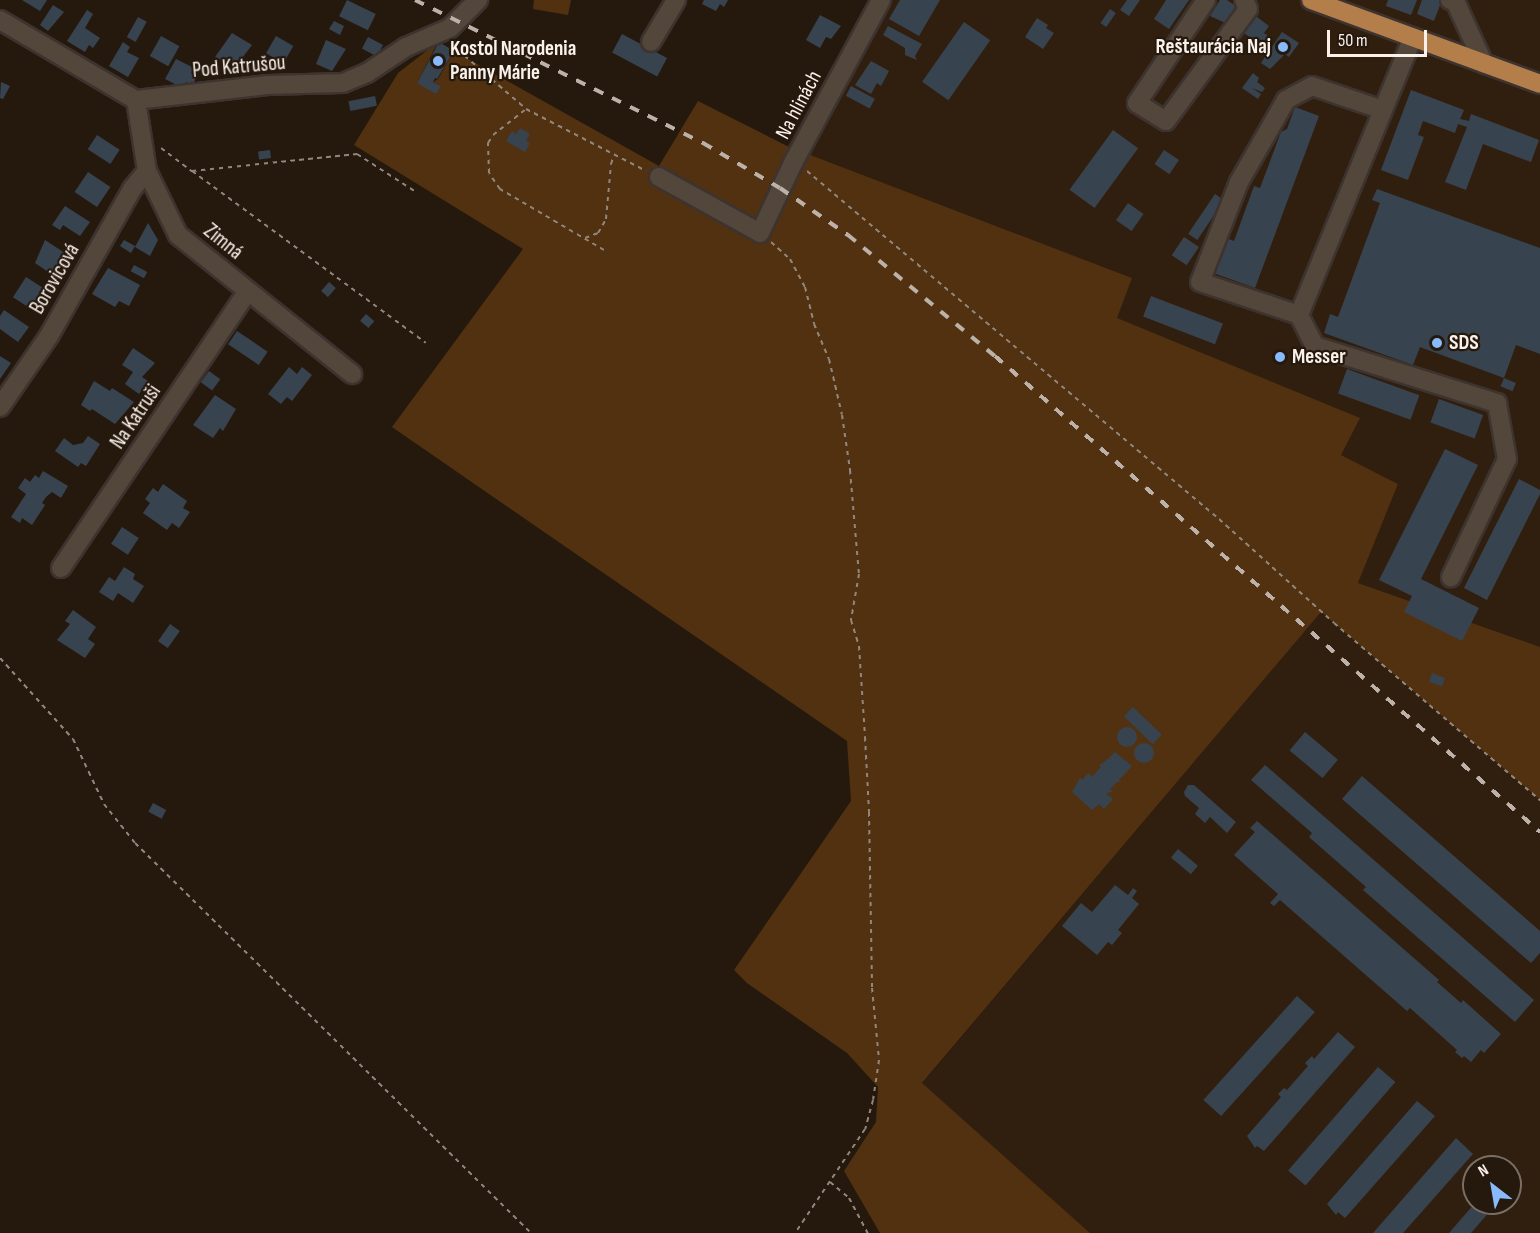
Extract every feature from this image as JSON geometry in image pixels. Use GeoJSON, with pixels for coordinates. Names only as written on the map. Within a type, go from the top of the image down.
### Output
{"type":"FeatureCollection","features":[{"type":"Feature","properties":{"kind":"main road"},"geometry":{"type":"LineString","coordinates":[[1319,1],[1540,84]]}},
{"type":"Feature","properties":{"kind":"street","name":"Pod Katrušou"},"geometry":{"type":"LineString","coordinates":[[136,100],[268,85],[343,83],[367,74],[406,47],[439,33],[459,21],[478,0]]}},
{"type":"Feature","properties":{"kind":"street"},"geometry":{"type":"LineString","coordinates":[[651,42],[676,0]]}},
{"type":"Feature","properties":{"kind":"street","name":"Na hlinách"},"geometry":{"type":"LineString","coordinates":[[760,233],[794,161],[881,0]]}},
{"type":"Feature","properties":{"kind":"street"},"geometry":{"type":"LineString","coordinates":[[1206,0],[1137,103],[1166,121],[1248,9],[1244,0]]}},
{"type":"Feature","properties":{"kind":"street"},"geometry":{"type":"LineString","coordinates":[[1450,0],[1455,2],[1484,63]]}},
{"type":"Feature","properties":{"kind":"street"},"geometry":{"type":"LineString","coordinates":[[0,20],[136,100]]}},
{"type":"Feature","properties":{"kind":"street"},"geometry":{"type":"LineString","coordinates":[[1299,315],[1413,37]]}},
{"type":"Feature","properties":{"kind":"street"},"geometry":{"type":"LineString","coordinates":[[1383,110],[1312,86],[1286,100],[1239,182],[1200,282],[1299,315],[1315,346],[1497,403],[1507,459],[1451,577]]}},
{"type":"Feature","properties":{"kind":"street","name":"Zimná"},"geometry":{"type":"LineString","coordinates":[[136,100],[147,171],[178,235],[352,374]]}},
{"type":"Feature","properties":{"kind":"street","name":"Borovicová"},"geometry":{"type":"LineString","coordinates":[[0,406],[49,336],[132,189],[147,171]]}},
{"type":"Feature","properties":{"kind":"street"},"geometry":{"type":"LineString","coordinates":[[659,177],[760,233]]}},
{"type":"Feature","properties":{"kind":"street","name":"Na Katruši"},"geometry":{"type":"LineString","coordinates":[[61,568],[248,291]]}},
{"type":"Feature","properties":{"kind":"path"},"geometry":{"type":"LineString","coordinates":[[439,33],[526,109],[659,177]]}},
{"type":"Feature","properties":{"kind":"path"},"geometry":{"type":"LineString","coordinates":[[526,109],[494,135],[488,143],[489,173],[493,182],[500,189],[604,250]]}},
{"type":"Feature","properties":{"kind":"path"},"geometry":{"type":"LineString","coordinates":[[141,134],[426,343]]}},
{"type":"Feature","properties":{"kind":"path"},"geometry":{"type":"LineString","coordinates":[[192,171],[357,154],[416,192]]}},
{"type":"Feature","properties":{"kind":"path"},"geometry":{"type":"LineString","coordinates":[[585,238],[598,233],[606,219],[611,164],[614,155]]}},
{"type":"Feature","properties":{"kind":"path"},"geometry":{"type":"LineString","coordinates":[[794,161],[1220,519],[1334,623],[1540,800]]}},
{"type":"Feature","properties":{"kind":"path"},"geometry":{"type":"LineString","coordinates":[[760,233],[790,259],[805,287],[814,324],[829,359],[842,415],[850,470],[860,574],[851,620],[859,646],[865,736],[872,988],[879,1060],[873,1100],[865,1129],[795,1233]]}},
{"type":"Feature","properties":{"kind":"path"},"geometry":{"type":"LineString","coordinates":[[0,658],[73,739],[104,804],[135,843],[531,1233]]}},
{"type":"Feature","properties":{"kind":"path"},"geometry":{"type":"LineString","coordinates":[[830,1182],[849,1198],[868,1233]]}},
{"type":"Feature","properties":{"kind":"shaded area"},"geometry":{"type":"Polygon","coordinates":[[[534,0],[571,0],[568,15],[533,9],[534,0]]]}},
{"type":"Feature","properties":{"kind":"shaded area"},"geometry":{"type":"Polygon","coordinates":[[[869,0],[1540,0],[1540,647],[1358,583],[1398,484],[1341,455],[1359,418],[1116,318],[1132,278],[787,146],[869,0]]]}},
{"type":"Feature","properties":{"kind":"shaded area"},"geometry":{"type":"Polygon","coordinates":[[[438,42],[417,83],[441,86],[433,82],[438,79],[454,51],[659,166],[698,101],[787,146],[1132,278],[1117,318],[1360,418],[1341,455],[1398,484],[1358,583],[1540,647],[1540,800],[1321,612],[922,1083],[1090,1233],[880,1233],[844,1171],[876,1122],[878,1087],[847,1053],[747,983],[734,970],[851,801],[847,741],[392,427],[523,249],[354,145],[398,73],[438,42]]]}},
{"type":"Feature","properties":{"kind":"shaded area"},"geometry":{"type":"Polygon","coordinates":[[[1321,612],[1540,800],[1540,1233],[1090,1233],[922,1084],[1321,612]]]}},
{"type":"Feature","properties":{"kind":"building"},"geometry":{"type":"Polygon","coordinates":[[[22,0],[47,0],[40,11],[22,0]]]}},
{"type":"Feature","properties":{"kind":"building"},"geometry":{"type":"Polygon","coordinates":[[[347,0],[376,14],[368,30],[339,16],[347,0]]]}},
{"type":"Feature","properties":{"kind":"building"},"geometry":{"type":"Polygon","coordinates":[[[704,0],[728,0],[724,7],[720,4],[716,11],[702,4],[704,0]]]}},
{"type":"Feature","properties":{"kind":"building"},"geometry":{"type":"Polygon","coordinates":[[[900,0],[940,0],[919,36],[889,19],[900,0]]]}},
{"type":"Feature","properties":{"kind":"building"},"geometry":{"type":"Polygon","coordinates":[[[1127,0],[1140,0],[1129,16],[1120,10],[1127,0]]]}},
{"type":"Feature","properties":{"kind":"building"},"geometry":{"type":"Polygon","coordinates":[[[1166,0],[1189,0],[1169,29],[1154,19],[1166,0]]]}},
{"type":"Feature","properties":{"kind":"building"},"geometry":{"type":"Polygon","coordinates":[[[1220,0],[1227,0],[1240,9],[1230,25],[1210,16],[1220,0]]]}},
{"type":"Feature","properties":{"kind":"building"},"geometry":{"type":"Polygon","coordinates":[[[1388,0],[1417,0],[1411,15],[1386,6],[1388,0]]]}},
{"type":"Feature","properties":{"kind":"building"},"geometry":{"type":"Polygon","coordinates":[[[1422,0],[1442,0],[1434,21],[1417,14],[1422,0]]]}},
{"type":"Feature","properties":{"kind":"building"},"geometry":{"type":"Polygon","coordinates":[[[53,5],[64,12],[48,31],[40,25],[53,5]]]}},
{"type":"Feature","properties":{"kind":"building"},"geometry":{"type":"Polygon","coordinates":[[[1110,9],[1116,13],[1106,27],[1100,23],[1110,9]]]}},
{"type":"Feature","properties":{"kind":"building"},"geometry":{"type":"Polygon","coordinates":[[[87,10],[93,14],[85,28],[100,38],[93,48],[89,45],[85,52],[67,41],[87,10]]]}},
{"type":"Feature","properties":{"kind":"building"},"geometry":{"type":"Polygon","coordinates":[[[1253,14],[1269,26],[1264,33],[1268,36],[1263,42],[1259,39],[1257,42],[1241,31],[1253,14]]]}},
{"type":"Feature","properties":{"kind":"building"},"geometry":{"type":"Polygon","coordinates":[[[820,15],[841,26],[831,39],[826,37],[820,48],[806,40],[820,15]]]}},
{"type":"Feature","properties":{"kind":"building"},"geometry":{"type":"Polygon","coordinates":[[[138,17],[147,22],[136,42],[127,37],[138,17]]]}},
{"type":"Feature","properties":{"kind":"building"},"geometry":{"type":"Polygon","coordinates":[[[1037,18],[1048,25],[1046,28],[1054,33],[1043,49],[1025,37],[1037,18]]]}},
{"type":"Feature","properties":{"kind":"building"},"geometry":{"type":"Polygon","coordinates":[[[334,21],[344,26],[340,35],[329,29],[334,21]]]}},
{"type":"Feature","properties":{"kind":"building"},"geometry":{"type":"Polygon","coordinates":[[[964,22],[990,40],[948,100],[922,82],[964,22]]]}},
{"type":"Feature","properties":{"kind":"building"},"geometry":{"type":"Polygon","coordinates":[[[888,26],[922,44],[915,56],[917,60],[905,55],[905,48],[883,35],[888,26]]]}},
{"type":"Feature","properties":{"kind":"building"},"geometry":{"type":"Polygon","coordinates":[[[1282,32],[1299,43],[1289,57],[1285,54],[1270,69],[1261,63],[1282,32]]]}},
{"type":"Feature","properties":{"kind":"building"},"geometry":{"type":"Polygon","coordinates":[[[232,33],[252,45],[236,66],[215,57],[232,33]]]}},
{"type":"Feature","properties":{"kind":"building"},"geometry":{"type":"Polygon","coordinates":[[[622,34],[667,58],[657,76],[612,53],[622,34]]]}},
{"type":"Feature","properties":{"kind":"building"},"geometry":{"type":"Polygon","coordinates":[[[161,36],[179,46],[168,66],[150,56],[161,36]]]}},
{"type":"Feature","properties":{"kind":"building"},"geometry":{"type":"Polygon","coordinates":[[[276,36],[293,46],[283,63],[266,53],[276,36]]]}},
{"type":"Feature","properties":{"kind":"building"},"geometry":{"type":"Polygon","coordinates":[[[368,37],[383,45],[377,56],[362,48],[368,37]]]}},
{"type":"Feature","properties":{"kind":"building"},"geometry":{"type":"Polygon","coordinates":[[[326,40],[346,49],[332,71],[316,64],[326,40]]]}},
{"type":"Feature","properties":{"kind":"building"},"geometry":{"type":"Polygon","coordinates":[[[123,42],[130,47],[127,52],[139,58],[128,77],[109,66],[123,42]]]}},
{"type":"Feature","properties":{"kind":"building","name":"Kostol Narodenia Panny Márie"},"geometry":{"type":"Polygon","coordinates":[[[439,42],[454,51],[433,82],[441,86],[436,94],[417,83],[439,42]]]}},
{"type":"Feature","properties":{"kind":"building"},"geometry":{"type":"Polygon","coordinates":[[[176,59],[194,68],[191,73],[197,76],[192,86],[186,82],[183,88],[165,79],[176,59]]]}},
{"type":"Feature","properties":{"kind":"building"},"geometry":{"type":"Polygon","coordinates":[[[871,61],[889,71],[881,86],[877,83],[871,94],[855,85],[871,61]]]}},
{"type":"Feature","properties":{"kind":"building"},"geometry":{"type":"Polygon","coordinates":[[[1253,73],[1259,78],[1257,82],[1265,88],[1262,92],[1252,88],[1261,94],[1258,99],[1242,88],[1253,73]]]}},
{"type":"Feature","properties":{"kind":"building"},"geometry":{"type":"Polygon","coordinates":[[[1,82],[10,86],[3,99],[0,98],[1,82]]]}},
{"type":"Feature","properties":{"kind":"building"},"geometry":{"type":"Polygon","coordinates":[[[851,86],[875,99],[870,108],[846,96],[851,86]]]}},
{"type":"Feature","properties":{"kind":"building"},"geometry":{"type":"Polygon","coordinates":[[[1411,90],[1464,110],[1460,119],[1469,121],[1471,114],[1539,140],[1531,162],[1483,144],[1466,190],[1445,182],[1467,127],[1458,124],[1455,133],[1423,121],[1418,135],[1424,137],[1408,180],[1381,170],[1411,90]]]}},
{"type":"Feature","properties":{"kind":"building"},"geometry":{"type":"Polygon","coordinates":[[[375,96],[377,106],[350,111],[348,101],[375,96]]]}},
{"type":"Feature","properties":{"kind":"building"},"geometry":{"type":"Polygon","coordinates":[[[1295,107],[1319,116],[1255,288],[1208,271],[1221,236],[1234,241],[1254,186],[1260,188],[1281,132],[1287,129],[1295,107]]]}},
{"type":"Feature","properties":{"kind":"building"},"geometry":{"type":"Polygon","coordinates":[[[520,128],[530,134],[526,140],[530,143],[525,152],[506,141],[512,131],[516,134],[520,128]]]}},
{"type":"Feature","properties":{"kind":"building"},"geometry":{"type":"Polygon","coordinates":[[[1113,130],[1138,148],[1095,208],[1070,190],[1113,130]]]}},
{"type":"Feature","properties":{"kind":"building"},"geometry":{"type":"Polygon","coordinates":[[[97,135],[120,150],[110,164],[88,149],[97,135]]]}},
{"type":"Feature","properties":{"kind":"building"},"geometry":{"type":"Polygon","coordinates":[[[270,150],[271,158],[259,159],[258,151],[270,150]]]}},
{"type":"Feature","properties":{"kind":"building"},"geometry":{"type":"Polygon","coordinates":[[[1164,150],[1179,160],[1169,174],[1154,164],[1164,150]]]}},
{"type":"Feature","properties":{"kind":"building"},"geometry":{"type":"Polygon","coordinates":[[[88,172],[110,187],[97,207],[75,192],[88,172]]]}},
{"type":"Feature","properties":{"kind":"building"},"geometry":{"type":"Polygon","coordinates":[[[1377,189],[1540,248],[1540,354],[1516,345],[1504,378],[1420,347],[1413,365],[1324,333],[1330,314],[1338,317],[1380,203],[1372,200],[1377,189]]]}},
{"type":"Feature","properties":{"kind":"building"},"geometry":{"type":"Polygon","coordinates":[[[1215,194],[1224,200],[1197,240],[1188,234],[1215,194]]]}},
{"type":"Feature","properties":{"kind":"building"},"geometry":{"type":"Polygon","coordinates":[[[1128,203],[1144,214],[1132,231],[1116,220],[1128,203]]]}},
{"type":"Feature","properties":{"kind":"building"},"geometry":{"type":"Polygon","coordinates":[[[65,206],[90,222],[80,236],[63,225],[60,230],[52,225],[65,206]]]}},
{"type":"Feature","properties":{"kind":"building"},"geometry":{"type":"Polygon","coordinates":[[[148,223],[158,240],[150,256],[135,247],[148,223]]]}},
{"type":"Feature","properties":{"kind":"building"},"geometry":{"type":"Polygon","coordinates":[[[1184,237],[1199,247],[1187,265],[1172,255],[1184,237]]]}},
{"type":"Feature","properties":{"kind":"building"},"geometry":{"type":"Polygon","coordinates":[[[45,240],[71,257],[54,276],[35,263],[45,240]]]}},
{"type":"Feature","properties":{"kind":"building"},"geometry":{"type":"Polygon","coordinates":[[[124,240],[135,246],[131,253],[120,246],[124,240]]]}},
{"type":"Feature","properties":{"kind":"building"},"geometry":{"type":"Polygon","coordinates":[[[134,265],[147,272],[144,278],[131,271],[134,265]]]}},
{"type":"Feature","properties":{"kind":"building"},"geometry":{"type":"Polygon","coordinates":[[[108,268],[140,285],[129,306],[119,301],[115,307],[92,294],[108,268]]]}},
{"type":"Feature","properties":{"kind":"building"},"geometry":{"type":"Polygon","coordinates":[[[26,277],[51,293],[38,313],[13,297],[26,277]]]}},
{"type":"Feature","properties":{"kind":"building"},"geometry":{"type":"Polygon","coordinates":[[[329,282],[336,288],[328,297],[321,291],[329,282]]]}},
{"type":"Feature","properties":{"kind":"building"},"geometry":{"type":"Polygon","coordinates":[[[1151,296],[1223,324],[1215,344],[1143,317],[1151,296]]]}},
{"type":"Feature","properties":{"kind":"building"},"geometry":{"type":"Polygon","coordinates":[[[4,310],[29,327],[18,342],[0,329],[0,316],[4,310]]]}},
{"type":"Feature","properties":{"kind":"building"},"geometry":{"type":"Polygon","coordinates":[[[366,314],[374,321],[368,328],[360,321],[366,314]]]}},
{"type":"Feature","properties":{"kind":"building"},"geometry":{"type":"Polygon","coordinates":[[[237,331],[268,352],[259,365],[228,344],[237,331]]]}},
{"type":"Feature","properties":{"kind":"building"},"geometry":{"type":"Polygon","coordinates":[[[133,348],[155,363],[142,377],[148,381],[139,394],[125,384],[133,372],[122,365],[133,348]]]}},
{"type":"Feature","properties":{"kind":"building"},"geometry":{"type":"Polygon","coordinates":[[[0,356],[11,363],[0,379],[0,356]]]}},
{"type":"Feature","properties":{"kind":"building"},"geometry":{"type":"Polygon","coordinates":[[[289,367],[297,374],[302,367],[312,375],[292,401],[287,397],[281,404],[268,394],[289,367]]]}},
{"type":"Feature","properties":{"kind":"building"},"geometry":{"type":"Polygon","coordinates":[[[1347,369],[1419,395],[1410,420],[1338,393],[1347,369]]]}},
{"type":"Feature","properties":{"kind":"building"},"geometry":{"type":"Polygon","coordinates":[[[209,371],[220,379],[212,391],[201,382],[209,371]]]}},
{"type":"Feature","properties":{"kind":"building"},"geometry":{"type":"Polygon","coordinates":[[[1504,378],[1516,383],[1512,391],[1500,386],[1504,378]]]}},
{"type":"Feature","properties":{"kind":"building"},"geometry":{"type":"Polygon","coordinates":[[[94,381],[110,391],[112,388],[134,402],[115,424],[92,409],[90,411],[81,405],[94,381]]]}},
{"type":"Feature","properties":{"kind":"building"},"geometry":{"type":"Polygon","coordinates":[[[215,395],[236,409],[223,431],[220,428],[213,438],[193,425],[215,395]]]}},
{"type":"Feature","properties":{"kind":"building"},"geometry":{"type":"Polygon","coordinates":[[[1439,399],[1483,415],[1475,439],[1430,422],[1439,399]]]}},
{"type":"Feature","properties":{"kind":"building"},"geometry":{"type":"Polygon","coordinates":[[[88,436],[100,444],[86,466],[81,463],[78,467],[55,451],[64,438],[73,445],[83,443],[88,436]]]}},
{"type":"Feature","properties":{"kind":"building"},"geometry":{"type":"Polygon","coordinates":[[[1445,449],[1478,465],[1421,579],[1479,608],[1462,641],[1404,612],[1412,596],[1379,580],[1445,449]]]}},
{"type":"Feature","properties":{"kind":"building"},"geometry":{"type":"Polygon","coordinates":[[[43,471],[68,486],[61,498],[52,492],[46,497],[42,503],[45,505],[32,525],[22,518],[20,523],[11,517],[26,494],[18,488],[25,478],[30,482],[35,475],[39,478],[43,471]]]}},
{"type":"Feature","properties":{"kind":"building"},"geometry":{"type":"Polygon","coordinates":[[[1519,479],[1540,490],[1540,494],[1487,600],[1464,588],[1519,479]]]}},
{"type":"Feature","properties":{"kind":"building"},"geometry":{"type":"Polygon","coordinates":[[[163,484],[187,501],[183,508],[190,512],[179,528],[172,523],[167,530],[143,513],[150,503],[145,499],[153,488],[158,492],[163,484]]]}},
{"type":"Feature","properties":{"kind":"building"},"geometry":{"type":"Polygon","coordinates":[[[122,527],[139,538],[128,555],[111,544],[122,527]]]}},
{"type":"Feature","properties":{"kind":"building"},"geometry":{"type":"Polygon","coordinates":[[[124,567],[135,574],[133,579],[144,586],[133,603],[118,593],[113,601],[99,592],[109,577],[115,581],[124,567]]]}},
{"type":"Feature","properties":{"kind":"building"},"geometry":{"type":"Polygon","coordinates":[[[73,610],[96,627],[88,639],[95,644],[85,658],[57,640],[70,624],[65,621],[73,610]]]}},
{"type":"Feature","properties":{"kind":"building"},"geometry":{"type":"Polygon","coordinates":[[[170,624],[180,631],[168,648],[158,641],[170,624]]]}},
{"type":"Feature","properties":{"kind":"building"},"geometry":{"type":"Polygon","coordinates":[[[1432,673],[1445,678],[1442,686],[1429,681],[1432,673]]]}},
{"type":"Feature","properties":{"kind":"building"},"geometry":{"type":"Polygon","coordinates":[[[1133,707],[1162,735],[1153,744],[1124,716],[1133,707]]]}},
{"type":"Feature","properties":{"kind":"building"},"geometry":{"type":"Polygon","coordinates":[[[1127,727],[1134,730],[1137,737],[1134,744],[1127,747],[1120,744],[1117,737],[1120,730],[1127,727]]]}},
{"type":"Feature","properties":{"kind":"building"},"geometry":{"type":"Polygon","coordinates":[[[1305,732],[1338,760],[1323,778],[1290,750],[1305,732]]]}},
{"type":"Feature","properties":{"kind":"building"},"geometry":{"type":"Polygon","coordinates":[[[1144,743],[1151,746],[1154,753],[1151,760],[1144,763],[1137,760],[1134,753],[1137,746],[1144,743]]]}},
{"type":"Feature","properties":{"kind":"building"},"geometry":{"type":"Polygon","coordinates":[[[1115,752],[1132,766],[1119,780],[1121,782],[1117,782],[1110,789],[1113,791],[1106,794],[1113,799],[1104,809],[1099,804],[1092,810],[1072,792],[1080,778],[1082,780],[1088,773],[1092,777],[1101,767],[1099,765],[1106,761],[1105,758],[1107,760],[1115,752]]]}},
{"type":"Feature","properties":{"kind":"building"},"geometry":{"type":"Polygon","coordinates":[[[1265,765],[1534,1000],[1515,1022],[1363,890],[1366,887],[1309,837],[1312,833],[1251,780],[1265,765]]]}},
{"type":"Feature","properties":{"kind":"building"},"geometry":{"type":"Polygon","coordinates":[[[1362,776],[1540,931],[1540,953],[1531,963],[1342,799],[1362,776]]]}},
{"type":"Feature","properties":{"kind":"building"},"geometry":{"type":"Polygon","coordinates":[[[1188,785],[1194,785],[1236,822],[1227,833],[1210,817],[1205,823],[1195,814],[1199,808],[1185,796],[1184,792],[1188,785]]]}},
{"type":"Feature","properties":{"kind":"building"},"geometry":{"type":"Polygon","coordinates":[[[153,803],[166,810],[162,819],[148,812],[153,803]]]}},
{"type":"Feature","properties":{"kind":"building"},"geometry":{"type":"Polygon","coordinates":[[[1257,821],[1439,980],[1437,982],[1461,1003],[1463,1000],[1501,1034],[1484,1053],[1481,1050],[1471,1062],[1464,1056],[1462,1058],[1455,1052],[1457,1050],[1410,1008],[1407,1011],[1280,900],[1274,906],[1270,903],[1278,894],[1234,855],[1255,832],[1250,828],[1257,821]]]}},
{"type":"Feature","properties":{"kind":"building"},"geometry":{"type":"Polygon","coordinates":[[[1178,849],[1198,866],[1191,874],[1171,857],[1178,849]]]}},
{"type":"Feature","properties":{"kind":"building"},"geometry":{"type":"Polygon","coordinates":[[[1115,885],[1128,895],[1133,888],[1137,891],[1132,898],[1139,904],[1118,930],[1122,933],[1112,945],[1108,942],[1097,955],[1062,926],[1081,903],[1092,912],[1115,885]]]}},
{"type":"Feature","properties":{"kind":"building"},"geometry":{"type":"Polygon","coordinates":[[[1297,996],[1315,1012],[1221,1116],[1203,1100],[1297,996]]]}},
{"type":"Feature","properties":{"kind":"building"},"geometry":{"type":"Polygon","coordinates":[[[1338,1032],[1355,1047],[1264,1151],[1257,1146],[1255,1148],[1247,1136],[1281,1097],[1278,1094],[1284,1088],[1287,1090],[1308,1066],[1305,1063],[1312,1056],[1314,1059],[1338,1032]]]}},
{"type":"Feature","properties":{"kind":"building"},"geometry":{"type":"Polygon","coordinates":[[[1378,1067],[1395,1082],[1305,1185],[1288,1170],[1378,1067]]]}},
{"type":"Feature","properties":{"kind":"building"},"geometry":{"type":"Polygon","coordinates":[[[1417,1101],[1435,1116],[1345,1218],[1338,1212],[1336,1215],[1327,1204],[1417,1101]]]}},
{"type":"Feature","properties":{"kind":"building"},"geometry":{"type":"Polygon","coordinates":[[[1456,1138],[1473,1154],[1462,1155],[1462,1166],[1403,1233],[1373,1233],[1456,1138]]]}},
{"type":"Feature","properties":{"kind":"building"},"geometry":{"type":"Polygon","coordinates":[[[1465,1215],[1487,1215],[1471,1233],[1449,1233],[1465,1215]]]}},
{"type":"Feature","properties":{"kind":"railway"},"geometry":{"type":"LineString","coordinates":[[415,0],[703,143],[780,188],[848,235],[995,356],[1540,832]]}},
{"type":"Feature","properties":{"kind":"place","name":"Reštaurácia Naj"},"geometry":{"type":"Point","coordinates":[1283,47]}},
{"type":"Feature","properties":{"kind":"place","name":"Kostol Narodenia Panny Márie"},"geometry":{"type":"Point","coordinates":[438,61]}},
{"type":"Feature","properties":{"kind":"place","name":"SDS"},"geometry":{"type":"Point","coordinates":[1437,343]}},
{"type":"Feature","properties":{"kind":"place","name":"Messer"},"geometry":{"type":"Point","coordinates":[1280,357]}}]}
